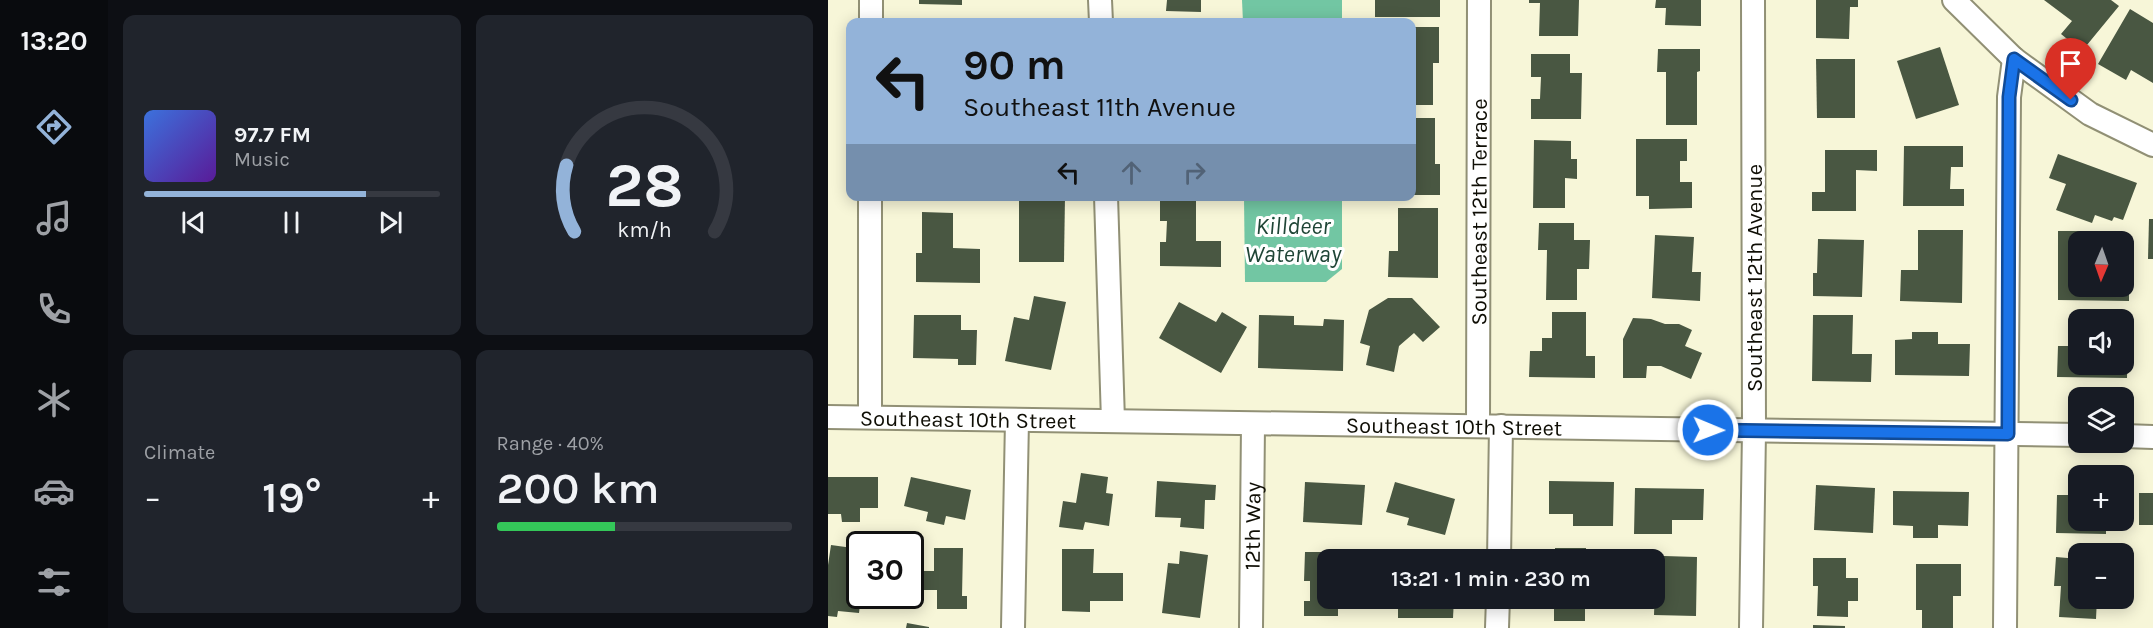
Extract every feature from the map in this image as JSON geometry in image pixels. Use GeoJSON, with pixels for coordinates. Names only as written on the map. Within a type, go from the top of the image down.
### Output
{"type":"FeatureCollection","features":[{"type":"Feature","properties":{"kind":"street"},"geometry":{"type":"LineString","coordinates":[[871,0],[871,18]]}},
{"type":"Feature","properties":{"kind":"street"},"geometry":{"type":"LineString","coordinates":[[1100,0],[1101,18]]}},
{"type":"Feature","properties":{"kind":"street","name":"Southeast 12th Terrace"},"geometry":{"type":"LineString","coordinates":[[1478,425],[1479,0]]}},
{"type":"Feature","properties":{"kind":"street","name":"Southeast 12th Avenue"},"geometry":{"type":"LineString","coordinates":[[1751,628],[1754,431],[1754,0]]}},
{"type":"Feature","properties":{"kind":"street"},"geometry":{"type":"LineString","coordinates":[[1954,0],[2014,59],[2090,114],[2153,145]]}},
{"type":"Feature","properties":{"kind":"street"},"geometry":{"type":"LineString","coordinates":[[2005,628],[2009,97],[2014,59]]}},
{"type":"Feature","properties":{"kind":"street"},"geometry":{"type":"LineString","coordinates":[[870,201],[870,416]]}},
{"type":"Feature","properties":{"kind":"street"},"geometry":{"type":"LineString","coordinates":[[1106,201],[1113,421]]}},
{"type":"Feature","properties":{"kind":"street","name":"Southeast 10th Street"},"geometry":{"type":"LineString","coordinates":[[828,417],[2068,435]]}},
{"type":"Feature","properties":{"kind":"street"},"geometry":{"type":"LineString","coordinates":[[1013,628],[1017,420]]}},
{"type":"Feature","properties":{"kind":"street","name":"12th Way"},"geometry":{"type":"LineString","coordinates":[[1251,628],[1253,424]]}},
{"type":"Feature","properties":{"kind":"street"},"geometry":{"type":"LineString","coordinates":[[1498,549],[1501,426]]}},
{"type":"Feature","properties":{"kind":"street"},"geometry":{"type":"LineString","coordinates":[[2134,436],[2153,437]]}},
{"type":"Feature","properties":{"kind":"street"},"geometry":{"type":"LineString","coordinates":[[1497,628],[1498,609]]}},
{"type":"Feature","properties":{"kind":"water"},"geometry":{"type":"Polygon","coordinates":[[[1242,0],[1342,0],[1342,18],[1243,18],[1242,0]]]}},
{"type":"Feature","properties":{"kind":"water","name":"Killdeer Waterway"},"geometry":{"type":"Polygon","coordinates":[[[1244,201],[1342,201],[1342,269],[1326,282],[1245,282],[1244,201]]]}},
{"type":"Feature","properties":{"kind":"building"},"geometry":{"type":"Polygon","coordinates":[[[919,0],[962,0],[962,5],[919,4],[919,0]]]}},
{"type":"Feature","properties":{"kind":"building"},"geometry":{"type":"Polygon","coordinates":[[[1167,0],[1201,0],[1201,12],[1166,11],[1167,0]]]}},
{"type":"Feature","properties":{"kind":"building"},"geometry":{"type":"Polygon","coordinates":[[[1375,0],[1440,0],[1440,17],[1375,17],[1375,0]]]}},
{"type":"Feature","properties":{"kind":"building"},"geometry":{"type":"Polygon","coordinates":[[[1529,0],[1579,0],[1578,36],[1539,36],[1540,3],[1529,3],[1529,0]]]}},
{"type":"Feature","properties":{"kind":"building"},"geometry":{"type":"Polygon","coordinates":[[[1656,0],[1701,0],[1701,26],[1665,25],[1666,8],[1655,8],[1656,0]]]}},
{"type":"Feature","properties":{"kind":"building"},"geometry":{"type":"Polygon","coordinates":[[[1816,0],[1858,0],[1858,7],[1850,7],[1849,39],[1816,38],[1816,0]]]}},
{"type":"Feature","properties":{"kind":"building"},"geometry":{"type":"Polygon","coordinates":[[[2044,0],[2111,0],[2119,6],[2082,51],[2061,34],[2072,21],[2044,0]]]}},
{"type":"Feature","properties":{"kind":"building"},"geometry":{"type":"Polygon","coordinates":[[[2130,9],[2153,23],[2153,83],[2131,70],[2126,80],[2098,64],[2130,9]]]}},
{"type":"Feature","properties":{"kind":"building"},"geometry":{"type":"Polygon","coordinates":[[[1416,27],[1439,27],[1439,63],[1433,63],[1433,105],[1416,105],[1416,27]]]}},
{"type":"Feature","properties":{"kind":"building"},"geometry":{"type":"Polygon","coordinates":[[[1940,47],[1959,105],[1916,119],[1897,61],[1940,47]]]}},
{"type":"Feature","properties":{"kind":"building"},"geometry":{"type":"Polygon","coordinates":[[[1658,49],[1700,49],[1700,71],[1697,72],[1697,125],[1666,125],[1666,72],[1657,72],[1658,49]]]}},
{"type":"Feature","properties":{"kind":"building"},"geometry":{"type":"Polygon","coordinates":[[[1531,54],[1570,54],[1570,73],[1582,73],[1581,119],[1531,119],[1531,99],[1540,99],[1541,77],[1531,77],[1531,54]]]}},
{"type":"Feature","properties":{"kind":"building"},"geometry":{"type":"Polygon","coordinates":[[[1816,59],[1855,59],[1855,118],[1817,118],[1816,59]]]}},
{"type":"Feature","properties":{"kind":"building"},"geometry":{"type":"Polygon","coordinates":[[[1416,118],[1435,118],[1435,164],[1440,164],[1440,195],[1416,195],[1416,118]]]}},
{"type":"Feature","properties":{"kind":"building"},"geometry":{"type":"Polygon","coordinates":[[[1636,139],[1687,139],[1687,161],[1680,161],[1680,182],[1692,182],[1692,208],[1649,209],[1649,196],[1636,196],[1636,139]]]}},
{"type":"Feature","properties":{"kind":"building"},"geometry":{"type":"Polygon","coordinates":[[[1534,140],[1571,141],[1571,159],[1577,159],[1577,179],[1565,178],[1565,208],[1533,208],[1534,140]]]}},
{"type":"Feature","properties":{"kind":"building"},"geometry":{"type":"Polygon","coordinates":[[[1904,146],[1963,146],[1963,167],[1951,167],[1950,189],[1964,189],[1964,206],[1903,206],[1904,146]]]}},
{"type":"Feature","properties":{"kind":"building"},"geometry":{"type":"Polygon","coordinates":[[[1825,150],[1877,150],[1877,171],[1856,170],[1856,211],[1812,211],[1812,192],[1825,192],[1825,150]]]}},
{"type":"Feature","properties":{"kind":"building"},"geometry":{"type":"Polygon","coordinates":[[[2058,154],[2137,183],[2123,220],[2114,217],[2112,221],[2095,215],[2092,223],[2056,210],[2066,184],[2049,178],[2058,154]]]}},
{"type":"Feature","properties":{"kind":"building"},"geometry":{"type":"Polygon","coordinates":[[[1019,201],[1065,201],[1064,262],[1019,262],[1019,201]]]}},
{"type":"Feature","properties":{"kind":"building"},"geometry":{"type":"Polygon","coordinates":[[[1160,201],[1196,201],[1196,241],[1221,241],[1221,267],[1160,266],[1160,242],[1166,242],[1167,221],[1160,221],[1160,201]]]}},
{"type":"Feature","properties":{"kind":"building"},"geometry":{"type":"Polygon","coordinates":[[[1398,208],[1438,208],[1438,278],[1388,277],[1389,251],[1398,251],[1398,208]]]}},
{"type":"Feature","properties":{"kind":"building"},"geometry":{"type":"Polygon","coordinates":[[[922,212],[953,213],[953,248],[980,249],[980,283],[916,282],[916,253],[922,253],[922,212]]]}},
{"type":"Feature","properties":{"kind":"building"},"geometry":{"type":"Polygon","coordinates":[[[2149,219],[2153,219],[2153,259],[2148,259],[2149,219]]]}},
{"type":"Feature","properties":{"kind":"building"},"geometry":{"type":"Polygon","coordinates":[[[1539,223],[1574,223],[1574,240],[1590,240],[1589,269],[1577,269],[1577,300],[1546,300],[1547,250],[1538,250],[1539,223]]]}},
{"type":"Feature","properties":{"kind":"building"},"geometry":{"type":"Polygon","coordinates":[[[1918,230],[1963,230],[1962,303],[1900,301],[1901,270],[1918,270],[1918,230]]]}},
{"type":"Feature","properties":{"kind":"building"},"geometry":{"type":"Polygon","coordinates":[[[2058,231],[2068,231],[2068,297],[2129,297],[2129,301],[2058,300],[2058,231]]]}},
{"type":"Feature","properties":{"kind":"building"},"geometry":{"type":"Polygon","coordinates":[[[1655,235],[1694,237],[1692,272],[1701,272],[1700,301],[1652,298],[1655,235]]]}},
{"type":"Feature","properties":{"kind":"building"},"geometry":{"type":"Polygon","coordinates":[[[1818,239],[1864,240],[1862,297],[1813,296],[1813,273],[1817,273],[1818,239]]]}},
{"type":"Feature","properties":{"kind":"building"},"geometry":{"type":"Polygon","coordinates":[[[1034,296],[1066,302],[1051,370],[1005,361],[1014,317],[1029,320],[1034,296]]]}},
{"type":"Feature","properties":{"kind":"building"},"geometry":{"type":"Polygon","coordinates":[[[1388,298],[1412,298],[1440,327],[1423,342],[1414,333],[1399,346],[1394,372],[1366,365],[1370,346],[1360,343],[1369,310],[1388,298]]]}},
{"type":"Feature","properties":{"kind":"building"},"geometry":{"type":"Polygon","coordinates":[[[1179,302],[1216,322],[1222,312],[1247,327],[1221,373],[1159,338],[1179,302]]]}},
{"type":"Feature","properties":{"kind":"building"},"geometry":{"type":"Polygon","coordinates":[[[1552,312],[1586,312],[1586,356],[1595,356],[1595,378],[1529,377],[1530,351],[1542,351],[1542,338],[1552,338],[1552,312]]]}},
{"type":"Feature","properties":{"kind":"building"},"geometry":{"type":"Polygon","coordinates":[[[914,315],[961,315],[961,330],[977,330],[976,365],[958,365],[958,359],[913,358],[914,315]]]}},
{"type":"Feature","properties":{"kind":"building"},"geometry":{"type":"Polygon","coordinates":[[[1259,315],[1294,316],[1294,325],[1323,326],[1324,319],[1344,320],[1343,371],[1258,368],[1259,315]]]}},
{"type":"Feature","properties":{"kind":"building"},"geometry":{"type":"Polygon","coordinates":[[[1813,315],[1853,315],[1852,354],[1872,354],[1871,382],[1812,381],[1813,315]]]}},
{"type":"Feature","properties":{"kind":"building"},"geometry":{"type":"Polygon","coordinates":[[[1633,318],[1651,319],[1665,324],[1679,324],[1692,330],[1685,346],[1702,353],[1691,379],[1661,366],[1647,366],[1646,378],[1623,378],[1623,339],[1633,318]]]}},
{"type":"Feature","properties":{"kind":"building"},"geometry":{"type":"Polygon","coordinates":[[[1912,332],[1938,332],[1938,344],[1970,344],[1969,376],[1895,375],[1895,340],[1912,339],[1912,332]]]}},
{"type":"Feature","properties":{"kind":"building"},"geometry":{"type":"Polygon","coordinates":[[[2058,346],[2068,346],[2068,375],[2127,375],[2127,378],[2057,377],[2058,346]]]}},
{"type":"Feature","properties":{"kind":"building"},"geometry":{"type":"Polygon","coordinates":[[[1081,473],[1108,477],[1106,493],[1113,494],[1109,526],[1085,522],[1083,530],[1059,527],[1063,501],[1076,503],[1081,473]]]}},
{"type":"Feature","properties":{"kind":"building"},"geometry":{"type":"Polygon","coordinates":[[[828,477],[878,477],[878,508],[860,508],[860,522],[842,522],[841,514],[828,514],[828,477]]]}},
{"type":"Feature","properties":{"kind":"building"},"geometry":{"type":"Polygon","coordinates":[[[911,477],[971,490],[965,520],[946,516],[944,525],[926,521],[928,512],[904,506],[911,477]]]}},
{"type":"Feature","properties":{"kind":"building"},"geometry":{"type":"Polygon","coordinates":[[[1157,481],[1216,485],[1215,500],[1205,500],[1204,529],[1180,527],[1181,518],[1155,517],[1157,481]]]}},
{"type":"Feature","properties":{"kind":"building"},"geometry":{"type":"Polygon","coordinates":[[[1549,481],[1614,482],[1613,526],[1573,526],[1573,514],[1549,514],[1549,481]]]}},
{"type":"Feature","properties":{"kind":"building"},"geometry":{"type":"Polygon","coordinates":[[[1305,482],[1365,485],[1362,525],[1303,522],[1305,482]]]}},
{"type":"Feature","properties":{"kind":"building"},"geometry":{"type":"Polygon","coordinates":[[[1395,482],[1455,499],[1445,535],[1407,525],[1409,518],[1386,512],[1395,482]]]}},
{"type":"Feature","properties":{"kind":"building"},"geometry":{"type":"Polygon","coordinates":[[[1816,485],[1875,488],[1873,533],[1814,530],[1816,485]]]}},
{"type":"Feature","properties":{"kind":"building"},"geometry":{"type":"Polygon","coordinates":[[[1635,488],[1704,489],[1703,520],[1672,520],[1672,534],[1634,534],[1635,488]]]}},
{"type":"Feature","properties":{"kind":"building"},"geometry":{"type":"Polygon","coordinates":[[[1893,491],[1969,492],[1968,526],[1938,525],[1938,538],[1913,538],[1913,526],[1893,525],[1893,491]]]}},
{"type":"Feature","properties":{"kind":"building"},"geometry":{"type":"Polygon","coordinates":[[[2139,493],[2153,493],[2153,525],[2139,525],[2139,493]]]}},
{"type":"Feature","properties":{"kind":"building"},"geometry":{"type":"Polygon","coordinates":[[[2057,495],[2068,495],[2068,531],[2106,531],[2106,534],[2056,533],[2057,495]]]}},
{"type":"Feature","properties":{"kind":"building"},"geometry":{"type":"Polygon","coordinates":[[[831,545],[846,547],[846,609],[859,609],[859,613],[838,611],[837,617],[828,616],[828,565],[831,545]]]}},
{"type":"Feature","properties":{"kind":"building"},"geometry":{"type":"Polygon","coordinates":[[[934,548],[963,548],[962,596],[967,596],[967,609],[937,609],[937,590],[924,590],[924,571],[934,571],[934,548]]]}},
{"type":"Feature","properties":{"kind":"building"},"geometry":{"type":"Polygon","coordinates":[[[1555,548],[1586,548],[1586,549],[1555,548]]]}},
{"type":"Feature","properties":{"kind":"building"},"geometry":{"type":"Polygon","coordinates":[[[1062,549],[1094,549],[1093,573],[1123,573],[1123,601],[1090,601],[1090,612],[1062,611],[1062,549]]]}},
{"type":"Feature","properties":{"kind":"building"},"geometry":{"type":"Polygon","coordinates":[[[1180,551],[1208,555],[1200,618],[1162,613],[1168,563],[1179,564],[1180,551]]]}},
{"type":"Feature","properties":{"kind":"building"},"geometry":{"type":"Polygon","coordinates":[[[1305,552],[1317,552],[1317,609],[1338,609],[1338,616],[1304,616],[1304,601],[1310,601],[1310,581],[1304,581],[1305,552]]]}},
{"type":"Feature","properties":{"kind":"building"},"geometry":{"type":"Polygon","coordinates":[[[1665,556],[1697,557],[1696,616],[1654,615],[1654,609],[1665,609],[1665,556]]]}},
{"type":"Feature","properties":{"kind":"building"},"geometry":{"type":"Polygon","coordinates":[[[2056,557],[2068,558],[2068,609],[2096,609],[2096,619],[2059,617],[2061,586],[2054,586],[2056,557]]]}},
{"type":"Feature","properties":{"kind":"building"},"geometry":{"type":"Polygon","coordinates":[[[1813,558],[1846,558],[1846,578],[1858,578],[1858,601],[1848,601],[1848,617],[1817,616],[1818,586],[1813,586],[1813,558]]]}},
{"type":"Feature","properties":{"kind":"building"},"geometry":{"type":"Polygon","coordinates":[[[1916,564],[1961,564],[1961,596],[1953,596],[1953,628],[1922,628],[1922,610],[1916,610],[1916,564]]]}},
{"type":"Feature","properties":{"kind":"building"},"geometry":{"type":"Polygon","coordinates":[[[1398,609],[1453,609],[1453,618],[1398,618],[1398,609]]]}},
{"type":"Feature","properties":{"kind":"building"},"geometry":{"type":"Polygon","coordinates":[[[1554,609],[1585,609],[1585,621],[1554,621],[1554,609]]]}},
{"type":"Feature","properties":{"kind":"building"},"geometry":{"type":"Polygon","coordinates":[[[907,623],[929,627],[929,628],[906,628],[907,623]]]}},
{"type":"Feature","properties":{"kind":"building"},"geometry":{"type":"Polygon","coordinates":[[[1813,625],[1845,626],[1845,628],[1813,628],[1813,625]]]}},
{"type":"Feature","properties":{"kind":"route"},"geometry":{"type":"LineString","coordinates":[[1708,430],[2008,434],[2009,97],[2014,59],[2071,100]]}}]}
